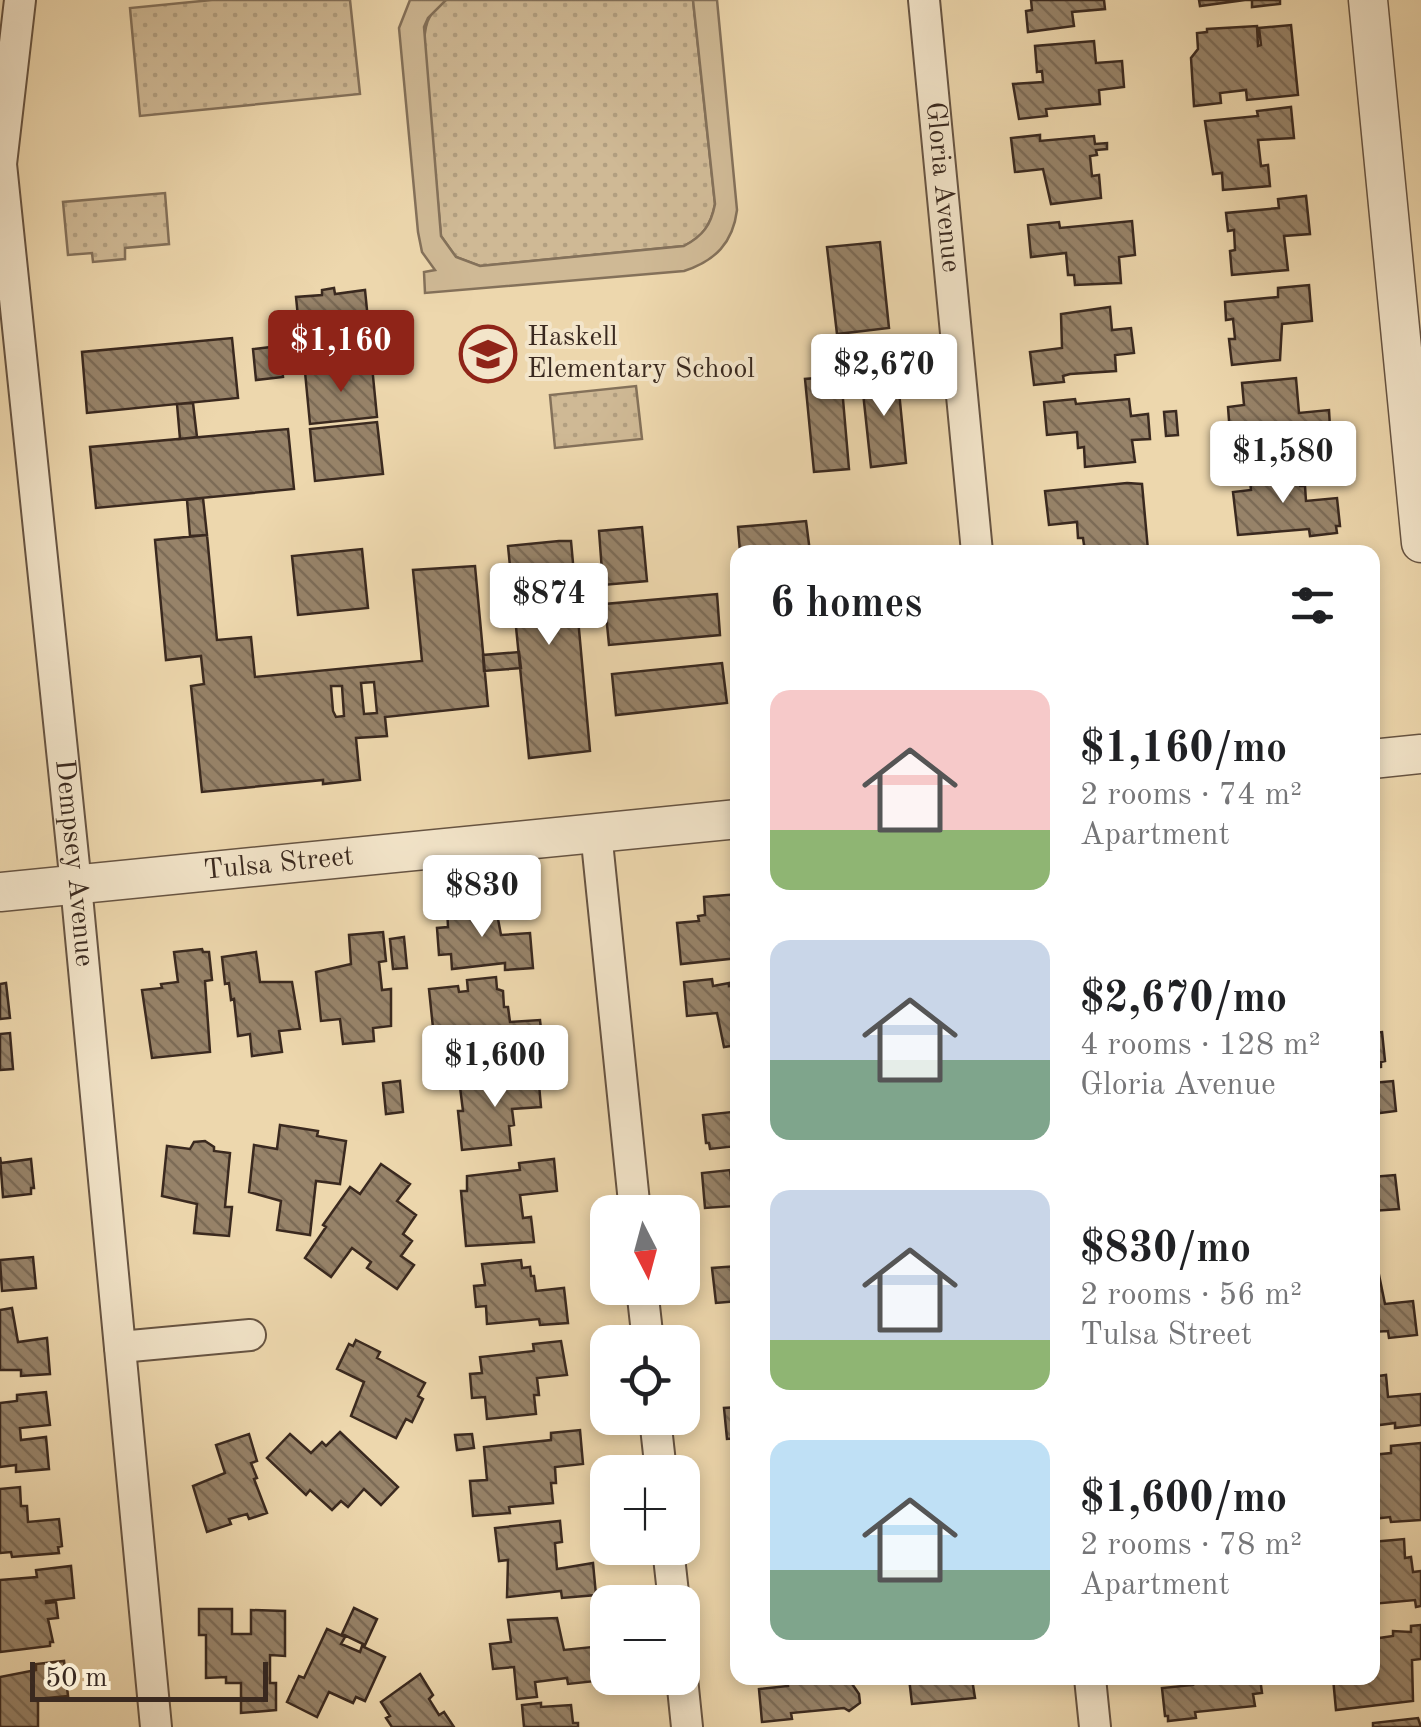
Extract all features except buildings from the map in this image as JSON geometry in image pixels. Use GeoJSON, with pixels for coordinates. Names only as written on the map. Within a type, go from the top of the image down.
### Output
{"type":"FeatureCollection","features":[{"type":"Feature","properties":{"kind":"street","name":"Dempsey Avenue"},"geometry":{"type":"LineString","coordinates":[[20,0],[1,164],[76,885],[156,1727]]}},
{"type":"Feature","properties":{"kind":"street","name":"Gloria Avenue"},"geometry":{"type":"LineString","coordinates":[[924,0],[976,545]]}},
{"type":"Feature","properties":{"kind":"street"},"geometry":{"type":"LineString","coordinates":[[1368,0],[1410,307],[1421,543]]}},
{"type":"Feature","properties":{"kind":"street"},"geometry":{"type":"LineString","coordinates":[[1380,757],[1421,754]]}},
{"type":"Feature","properties":{"kind":"street","name":"Tulsa Street"},"geometry":{"type":"LineString","coordinates":[[0,892],[730,820]]}},
{"type":"Feature","properties":{"kind":"street"},"geometry":{"type":"LineString","coordinates":[[596,832],[633,1195]]}},
{"type":"Feature","properties":{"kind":"street"},"geometry":{"type":"LineString","coordinates":[[120,1347],[250,1335]]}},
{"type":"Feature","properties":{"kind":"street"},"geometry":{"type":"LineString","coordinates":[[1091,1685],[1095,1727]]}},
{"type":"Feature","properties":{"kind":"street"},"geometry":{"type":"LineString","coordinates":[[683,1695],[686,1727]]}},
{"type":"Feature","properties":{"kind":"shaded area"},"geometry":{"type":"Polygon","coordinates":[[[212,0],[350,0],[360,94],[140,116],[130,8],[212,0]]]}},
{"type":"Feature","properties":{"kind":"shaded area"},"geometry":{"type":"Polygon","coordinates":[[[410,0],[446,0],[424,27],[441,236],[456,257],[480,266],[684,246],[701,234],[715,204],[693,0],[717,0],[737,210],[721,249],[684,271],[425,293],[424,272],[435,270],[422,252],[418,232],[399,28],[410,0]]]}},
{"type":"Feature","properties":{"kind":"shaded area"},"geometry":{"type":"Polygon","coordinates":[[[446,0],[693,0],[715,204],[701,234],[684,246],[480,266],[456,257],[441,236],[424,50],[428,22],[446,0]]]}},
{"type":"Feature","properties":{"kind":"shaded area"},"geometry":{"type":"Polygon","coordinates":[[[165,193],[169,244],[125,248],[125,259],[93,262],[92,253],[68,255],[63,202],[165,193]]]}},
{"type":"Feature","properties":{"kind":"shaded area"},"geometry":{"type":"Polygon","coordinates":[[[636,386],[642,439],[555,448],[550,395],[636,386]]]}},
{"type":"Feature","properties":{"kind":"place","name":"Haskell Elementary School"},"geometry":{"type":"Point","coordinates":[488,354]}}]}
